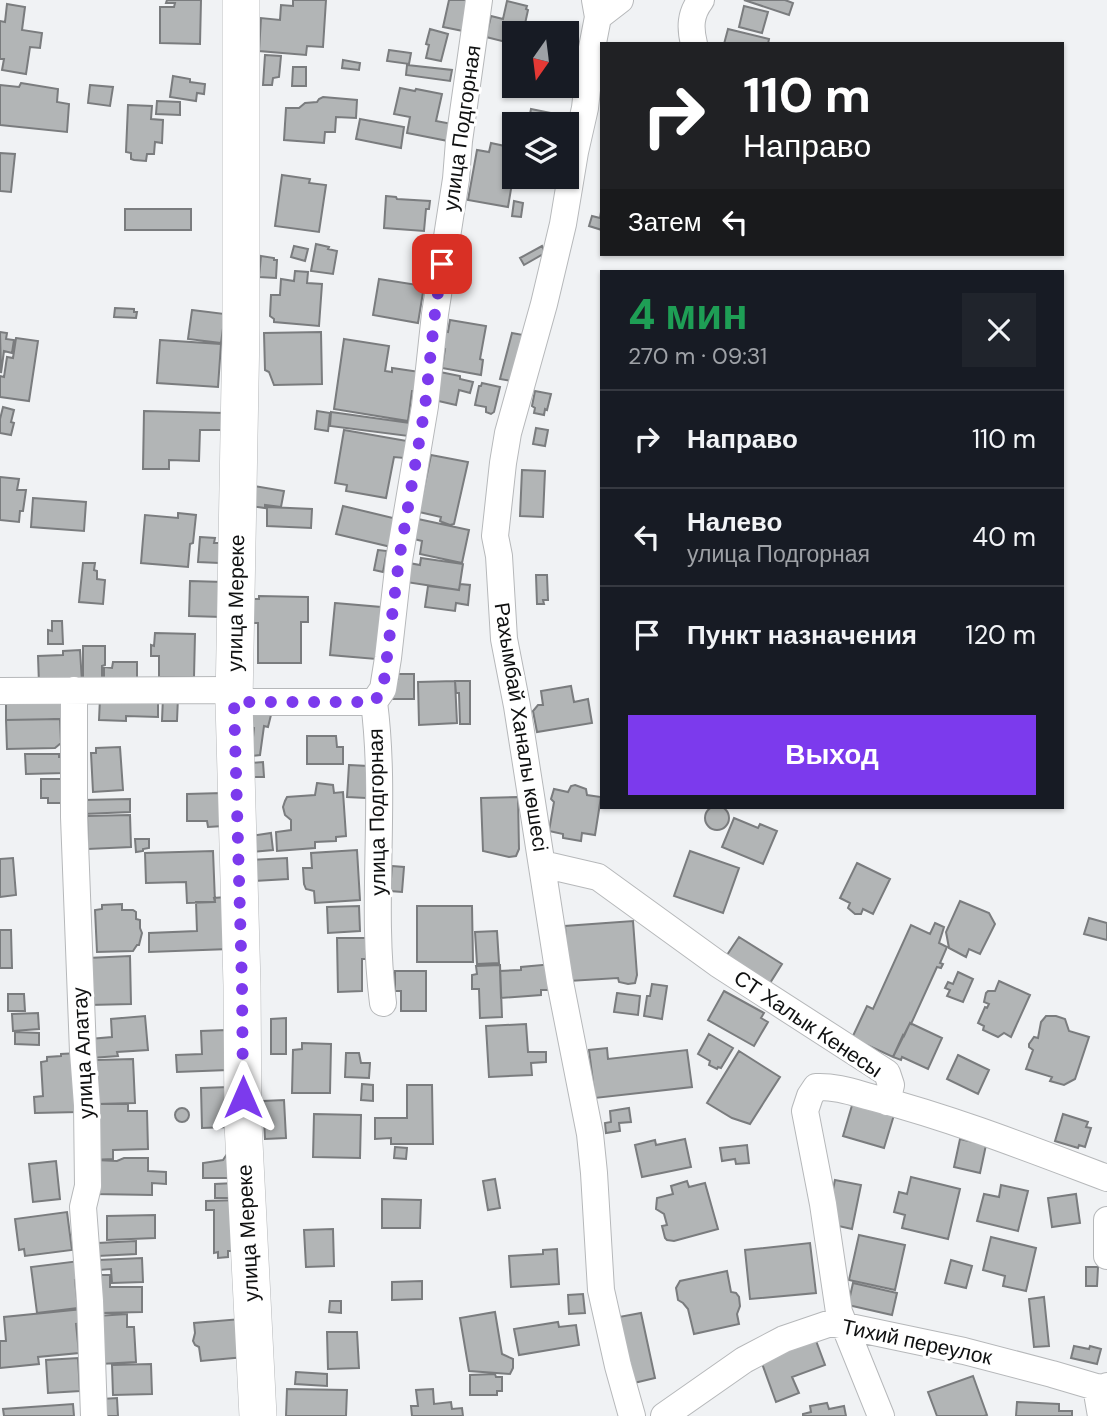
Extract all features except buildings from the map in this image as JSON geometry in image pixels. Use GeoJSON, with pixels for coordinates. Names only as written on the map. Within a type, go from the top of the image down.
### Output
{"type":"FeatureCollection","features":[{"type":"Feature","properties":{"kind":"street","name":"улица Мереке"},"geometry":{"type":"LineString","coordinates":[[242,0],[241,329],[235,696],[243,1123],[258,1416]]}},
{"type":"Feature","properties":{"kind":"street","name":"улица Подгорная"},"geometry":{"type":"LineString","coordinates":[[383,1003],[377,942],[379,794],[374,702],[383,689],[388,658],[399,560],[425,407],[436,304],[456,179],[479,0]]}},
{"type":"Feature","properties":{"kind":"street"},"geometry":{"type":"LineString","coordinates":[[597,9],[620,0]]}},
{"type":"Feature","properties":{"kind":"street"},"geometry":{"type":"LineString","coordinates":[[694,42],[690,26],[701,0]]}},
{"type":"Feature","properties":{"kind":"street","name":"Рахымбай Ханалы көшесі"},"geometry":{"type":"LineString","coordinates":[[597,9],[585,108],[563,224],[508,433],[495,536],[499,556],[504,639],[560,982],[590,1134],[601,1290],[632,1416]]}},
{"type":"Feature","properties":{"kind":"street"},"geometry":{"type":"LineString","coordinates":[[0,691],[74,690],[374,702]]}},
{"type":"Feature","properties":{"kind":"street","name":"улица Алатау"},"geometry":{"type":"LineString","coordinates":[[74,690],[74,817],[88,1185],[83,1207],[94,1416]]}},
{"type":"Feature","properties":{"kind":"street","name":"СТ Халык Кенесы"},"geometry":{"type":"LineString","coordinates":[[542,864],[598,877],[718,964],[887,1073],[891,1084],[887,1102],[965,1125],[1107,1178]]}},
{"type":"Feature","properties":{"kind":"street"},"geometry":{"type":"LineString","coordinates":[[881,1416],[839,1312],[823,1204],[805,1111],[816,1087],[828,1086],[887,1102]]}},
{"type":"Feature","properties":{"kind":"street"},"geometry":{"type":"LineString","coordinates":[[1107,1220],[1107,1256]]}},
{"type":"Feature","properties":{"kind":"street","name":"Тихий переулок"},"geometry":{"type":"LineString","coordinates":[[664,1416],[744,1360],[784,1339],[831,1323],[964,1350],[1101,1386]]}},
{"type":"Feature","properties":{"kind":"street"},"geometry":{"type":"LineString","coordinates":[[1101,1386],[1101,1416]]}},
{"type":"Feature","properties":{"kind":"route"},"geometry":{"type":"LineString","coordinates":[[243,1097],[234,702],[374,702],[383,689],[399,560],[425,407],[442,264]]}}]}
